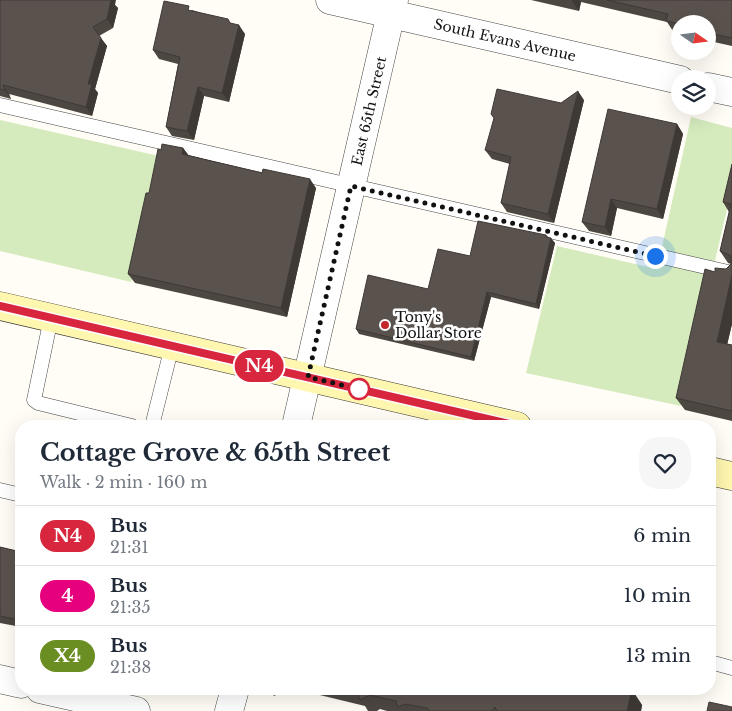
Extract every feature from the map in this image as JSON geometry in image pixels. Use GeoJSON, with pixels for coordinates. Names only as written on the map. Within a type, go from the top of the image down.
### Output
{"type":"FeatureCollection","features":[{"type":"Feature","properties":{"kind":"main road"},"geometry":{"type":"LineString","coordinates":[[0,306],[492,420]]}},
{"type":"Feature","properties":{"kind":"main road"},"geometry":{"type":"LineString","coordinates":[[716,472],[732,476]]}},
{"type":"Feature","properties":{"kind":"street","name":"South Evans Avenue"},"geometry":{"type":"LineString","coordinates":[[330,0],[392,7],[671,78]]}},
{"type":"Feature","properties":{"kind":"street","name":"East 65th Street"},"geometry":{"type":"LineString","coordinates":[[297,420],[392,7]]}},
{"type":"Feature","properties":{"kind":"street"},"geometry":{"type":"LineString","coordinates":[[716,89],[732,92]]}},
{"type":"Feature","properties":{"kind":"street"},"geometry":{"type":"LineString","coordinates":[[0,679],[15,683]]}},
{"type":"Feature","properties":{"kind":"street"},"geometry":{"type":"LineString","coordinates":[[66,695],[136,711]]}},
{"type":"Feature","properties":{"kind":"street"},"geometry":{"type":"LineString","coordinates":[[230,711],[234,695]]}},
{"type":"Feature","properties":{"kind":"lane"},"geometry":{"type":"LineString","coordinates":[[0,105],[732,273]]}},
{"type":"Feature","properties":{"kind":"lane"},"geometry":{"type":"LineString","coordinates":[[51,318],[34,400],[38,403],[107,420]]}},
{"type":"Feature","properties":{"kind":"lane"},"geometry":{"type":"LineString","coordinates":[[154,420],[172,346]]}},
{"type":"Feature","properties":{"kind":"lane"},"geometry":{"type":"LineString","coordinates":[[0,490],[15,494]]}},
{"type":"Feature","properties":{"kind":"lane"},"geometry":{"type":"LineString","coordinates":[[716,664],[732,668]]}},
{"type":"Feature","properties":{"kind":"green space"},"geometry":{"type":"Polygon","coordinates":[[[691,117],[732,128],[732,188],[681,406],[526,373],[557,246],[657,269],[691,117]]]}},
{"type":"Feature","properties":{"kind":"green space"},"geometry":{"type":"Polygon","coordinates":[[[0,120],[159,156],[131,282],[0,251],[0,120]]]}},
{"type":"Feature","properties":{"kind":"building"},"geometry":{"type":"Polygon","coordinates":[[[0,0],[111,0],[107,19],[93,27],[101,38],[88,84],[92,84],[86,107],[3,85],[5,90],[0,89],[0,0]]]}},
{"type":"Feature","properties":{"kind":"building"},"geometry":{"type":"Polygon","coordinates":[[[607,0],[732,0],[732,38],[716,35],[716,15],[671,15],[671,22],[666,21],[668,14],[607,0]]]}},
{"type":"Feature","properties":{"kind":"building"},"geometry":{"type":"Polygon","coordinates":[[[164,1],[189,6],[188,10],[228,19],[230,23],[239,25],[222,93],[198,87],[187,131],[166,127],[180,57],[153,50],[164,1]]]}},
{"type":"Feature","properties":{"kind":"building"},"geometry":{"type":"Polygon","coordinates":[[[497,89],[561,103],[578,91],[548,214],[501,203],[511,157],[485,150],[494,118],[491,114],[497,89]]]}},
{"type":"Feature","properties":{"kind":"building"},"geometry":{"type":"Polygon","coordinates":[[[608,109],[677,124],[657,209],[611,199],[605,227],[582,222],[608,109]]]}},
{"type":"Feature","properties":{"kind":"building"},"geometry":{"type":"Polygon","coordinates":[[[162,144],[183,148],[182,154],[262,173],[263,169],[310,179],[281,308],[128,274],[146,193],[149,193],[158,149],[161,150],[162,144]]]}},
{"type":"Feature","properties":{"kind":"building"},"geometry":{"type":"Polygon","coordinates":[[[732,164],[732,263],[730,255],[720,251],[731,204],[723,202],[732,164]]]}},
{"type":"Feature","properties":{"kind":"building"},"geometry":{"type":"Polygon","coordinates":[[[478,221],[546,235],[546,237],[551,238],[536,304],[487,292],[471,357],[356,329],[368,275],[428,289],[438,249],[470,256],[478,221]]]}},
{"type":"Feature","properties":{"kind":"building"},"geometry":{"type":"Polygon","coordinates":[[[732,263],[732,275],[717,342],[732,345],[732,411],[676,398],[705,269],[715,272],[715,268],[726,269],[732,263]]]}},
{"type":"Feature","properties":{"kind":"building"},"geometry":{"type":"Polygon","coordinates":[[[0,547],[15,551],[15,619],[0,616],[0,547]]]}},
{"type":"Feature","properties":{"kind":"building"},"geometry":{"type":"Polygon","coordinates":[[[358,695],[370,695],[360,700],[358,695]]]}},
{"type":"Feature","properties":{"kind":"building"},"geometry":{"type":"Polygon","coordinates":[[[370,695],[631,695],[627,711],[497,711],[495,707],[492,711],[430,711],[427,708],[405,704],[398,707],[396,701],[370,695]]]}},
{"type":"Feature","properties":{"kind":"building"},"geometry":{"type":"Polygon","coordinates":[[[709,702],[732,707],[732,711],[707,711],[709,702]]]}},
{"type":"Feature","properties":{"kind":"bus line","name":"N4"},"geometry":{"type":"LineString","coordinates":[[0,306],[492,420]]}},
{"type":"Feature","properties":{"kind":"place","name":"Tony's Dollar Store"},"geometry":{"type":"Point","coordinates":[385,325]}},
{"type":"Feature","properties":{"kind":"route"},"geometry":{"type":"LineString","coordinates":[[359,389],[308,377],[351,186],[655,256]]}}]}
